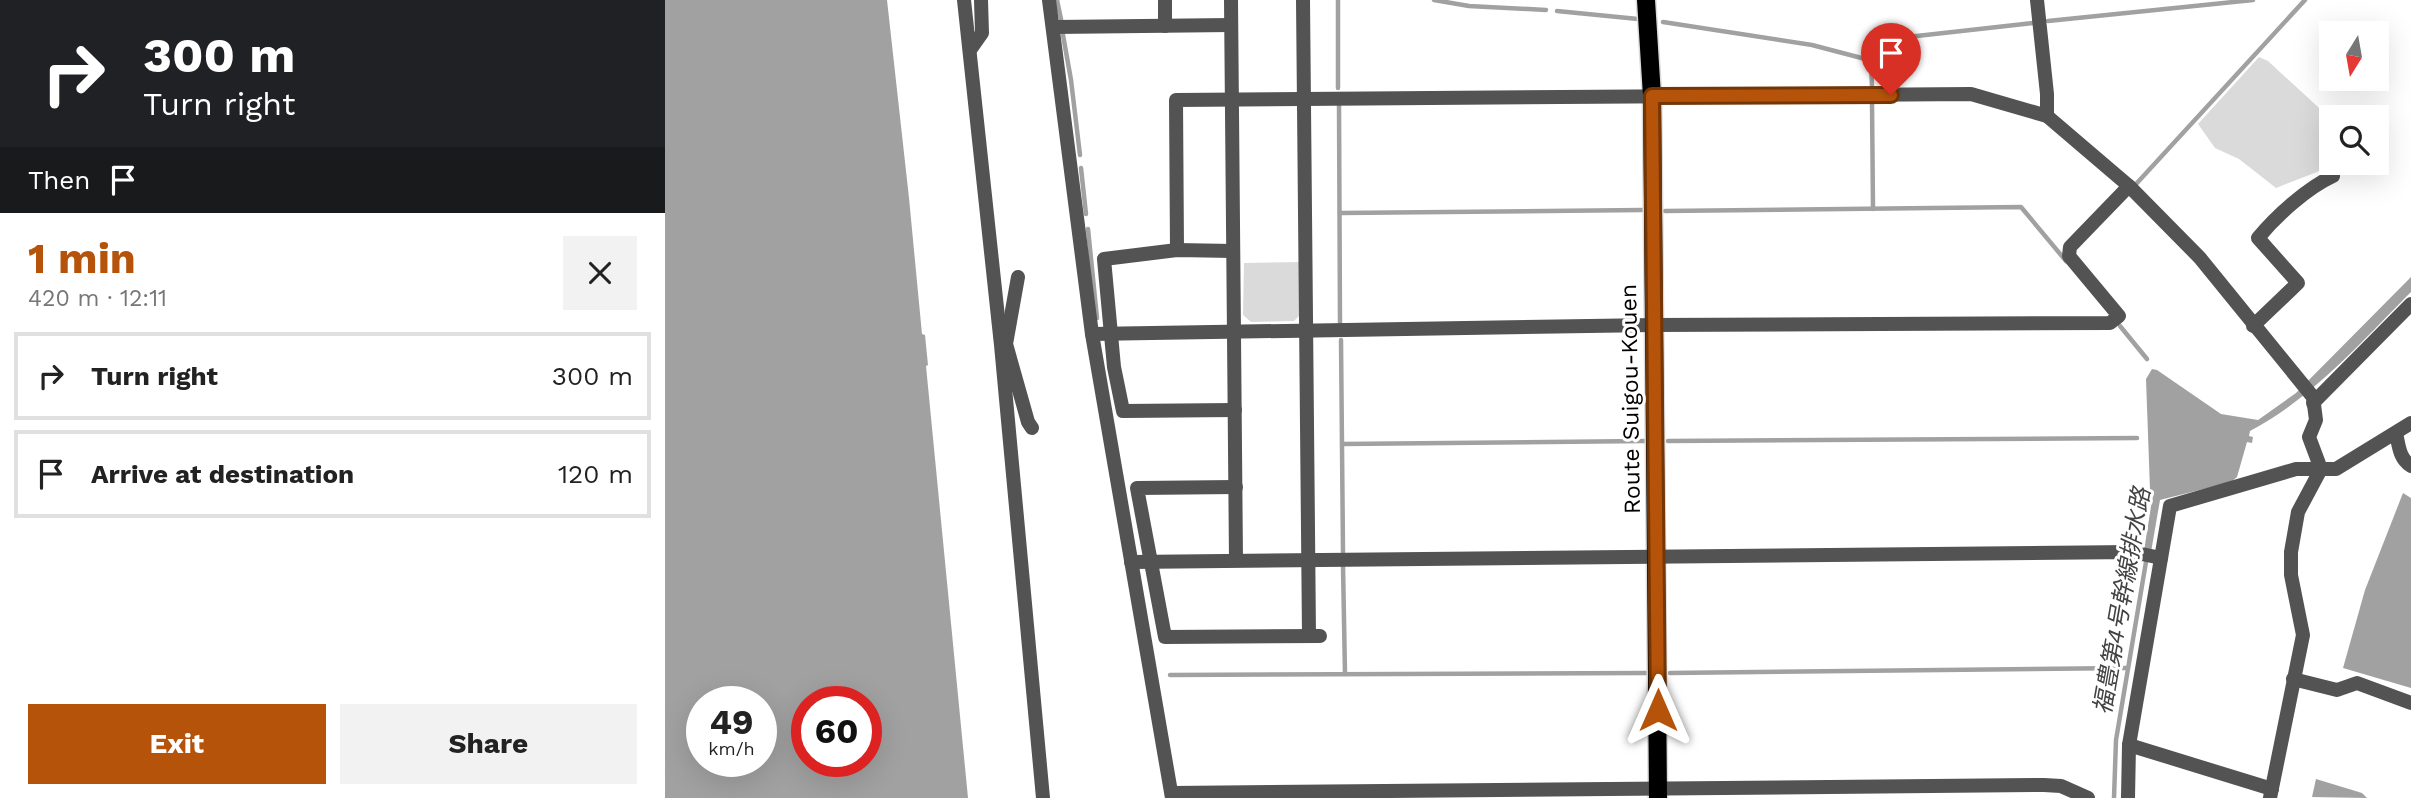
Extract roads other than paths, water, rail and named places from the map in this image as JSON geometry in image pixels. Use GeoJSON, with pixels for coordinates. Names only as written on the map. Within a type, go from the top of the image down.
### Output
{"type":"FeatureCollection","features":[{"type":"Feature","properties":{"kind":"main road","name":"Route Suigou-Kouen"},"geometry":{"type":"LineString","coordinates":[[1646,0],[1652,96],[1658,793]]}},
{"type":"Feature","properties":{"kind":"street"},"geometry":{"type":"LineString","coordinates":[[964,0],[1003,344],[1043,798]]}},
{"type":"Feature","properties":{"kind":"street"},"geometry":{"type":"LineString","coordinates":[[970,50],[982,33],[981,0]]}},
{"type":"Feature","properties":{"kind":"street"},"geometry":{"type":"LineString","coordinates":[[1049,0],[1055,27],[1092,334],[1172,795],[1658,793],[2044,785],[2061,786],[2088,798]]}},
{"type":"Feature","properties":{"kind":"street"},"geometry":{"type":"LineString","coordinates":[[1165,0],[1165,26]]}},
{"type":"Feature","properties":{"kind":"street"},"geometry":{"type":"LineString","coordinates":[[1231,0],[1236,560]]}},
{"type":"Feature","properties":{"kind":"street"},"geometry":{"type":"LineString","coordinates":[[1236,486],[1137,488],[1165,637],[1315,636],[1308,559],[1303,0]]}},
{"type":"Feature","properties":{"kind":"street"},"geometry":{"type":"LineString","coordinates":[[2037,0],[2047,116]]}},
{"type":"Feature","properties":{"kind":"street"},"geometry":{"type":"LineString","coordinates":[[1055,27],[1231,25]]}},
{"type":"Feature","properties":{"kind":"street"},"geometry":{"type":"LineString","coordinates":[[1177,250],[1176,100],[1971,94],[2047,116],[2129,186],[2200,258],[2308,393],[2316,420],[2309,436],[2321,468],[2298,512],[2290,560],[2303,635],[2271,793],[2129,745]]}},
{"type":"Feature","properties":{"kind":"street"},"geometry":{"type":"LineString","coordinates":[[2253,326],[2298,283],[2258,238],[2270,224],[2321,181],[2333,176]]}},
{"type":"Feature","properties":{"kind":"street"},"geometry":{"type":"LineString","coordinates":[[1092,334],[1305,332],[1336,331],[1341,328],[2110,323],[2119,316],[2069,256],[2070,247],[2129,186]]}},
{"type":"Feature","properties":{"kind":"street"},"geometry":{"type":"LineString","coordinates":[[1233,251],[1177,250],[1104,259],[1114,367],[1123,411],[1235,410]]}},
{"type":"Feature","properties":{"kind":"street"},"geometry":{"type":"LineString","coordinates":[[1018,277],[1003,344],[1032,428]]}},
{"type":"Feature","properties":{"kind":"street"},"geometry":{"type":"LineString","coordinates":[[2308,393],[2411,304]]}},
{"type":"Feature","properties":{"kind":"street"},"geometry":{"type":"LineString","coordinates":[[2128,798],[2129,745],[2158,557],[2170,506],[2297,469],[2336,469],[2411,423]]}},
{"type":"Feature","properties":{"kind":"street"},"geometry":{"type":"LineString","coordinates":[[2396,433],[2400,453],[2411,466]]}},
{"type":"Feature","properties":{"kind":"street"},"geometry":{"type":"LineString","coordinates":[[1131,562],[1657,556],[2139,554],[2158,557]]}},
{"type":"Feature","properties":{"kind":"street"},"geometry":{"type":"LineString","coordinates":[[2294,679],[2337,690],[2357,683],[2411,703]]}},
{"type":"Feature","properties":{"kind":"waterway"},"geometry":{"type":"LineString","coordinates":[[1057,0],[1061,19]]}},
{"type":"Feature","properties":{"kind":"waterway"},"geometry":{"type":"LineString","coordinates":[[1338,0],[1338,88]]}},
{"type":"Feature","properties":{"kind":"waterway"},"geometry":{"type":"LineString","coordinates":[[1434,0],[1469,6],[1546,10]]}},
{"type":"Feature","properties":{"kind":"waterway"},"geometry":{"type":"LineString","coordinates":[[2048,21],[2253,0]]}},
{"type":"Feature","properties":{"kind":"waterway"},"geometry":{"type":"LineString","coordinates":[[2137,183],[2305,0]]}},
{"type":"Feature","properties":{"kind":"waterway"},"geometry":{"type":"LineString","coordinates":[[1557,11],[1638,19]]}},
{"type":"Feature","properties":{"kind":"waterway"},"geometry":{"type":"LineString","coordinates":[[1663,22],[1812,45],[1892,66],[1890,39],[2033,23]]}},
{"type":"Feature","properties":{"kind":"waterway"},"geometry":{"type":"LineString","coordinates":[[1063,35],[1080,155]]}},
{"type":"Feature","properties":{"kind":"waterway"},"geometry":{"type":"LineString","coordinates":[[1871,61],[1872,87]]}},
{"type":"Feature","properties":{"kind":"waterway"},"geometry":{"type":"LineString","coordinates":[[1872,102],[1873,209]]}},
{"type":"Feature","properties":{"kind":"waterway"},"geometry":{"type":"LineString","coordinates":[[1339,104],[1340,324]]}},
{"type":"Feature","properties":{"kind":"waterway"},"geometry":{"type":"LineString","coordinates":[[1081,168],[1086,214]]}},
{"type":"Feature","properties":{"kind":"waterway"},"geometry":{"type":"LineString","coordinates":[[1665,211],[2021,207],[2066,261]]}},
{"type":"Feature","properties":{"kind":"waterway"},"geometry":{"type":"LineString","coordinates":[[1340,213],[1642,210]]}},
{"type":"Feature","properties":{"kind":"waterway"},"geometry":{"type":"LineString","coordinates":[[1088,229],[1097,318]]}},
{"type":"Feature","properties":{"kind":"waterway"},"geometry":{"type":"LineString","coordinates":[[2120,326],[2147,359]]}},
{"type":"Feature","properties":{"kind":"waterway"},"geometry":{"type":"LineString","coordinates":[[1341,340],[1343,552]]}},
{"type":"Feature","properties":{"kind":"waterway"},"geometry":{"type":"LineString","coordinates":[[1668,441],[2137,438]]}},
{"type":"Feature","properties":{"kind":"waterway"},"geometry":{"type":"LineString","coordinates":[[1342,444],[1645,441]]}},
{"type":"Feature","properties":{"kind":"waterway","name":"福豊第4号幹線排水路"},"geometry":{"type":"LineString","coordinates":[[2114,798],[2116,740],[2147,556]]}},
{"type":"Feature","properties":{"kind":"waterway"},"geometry":{"type":"LineString","coordinates":[[1343,565],[1345,674]]}},
{"type":"Feature","properties":{"kind":"waterway"},"geometry":{"type":"LineString","coordinates":[[1670,673],[2128,668]]}},
{"type":"Feature","properties":{"kind":"waterway"},"geometry":{"type":"LineString","coordinates":[[1170,675],[1646,673]]}}]}
